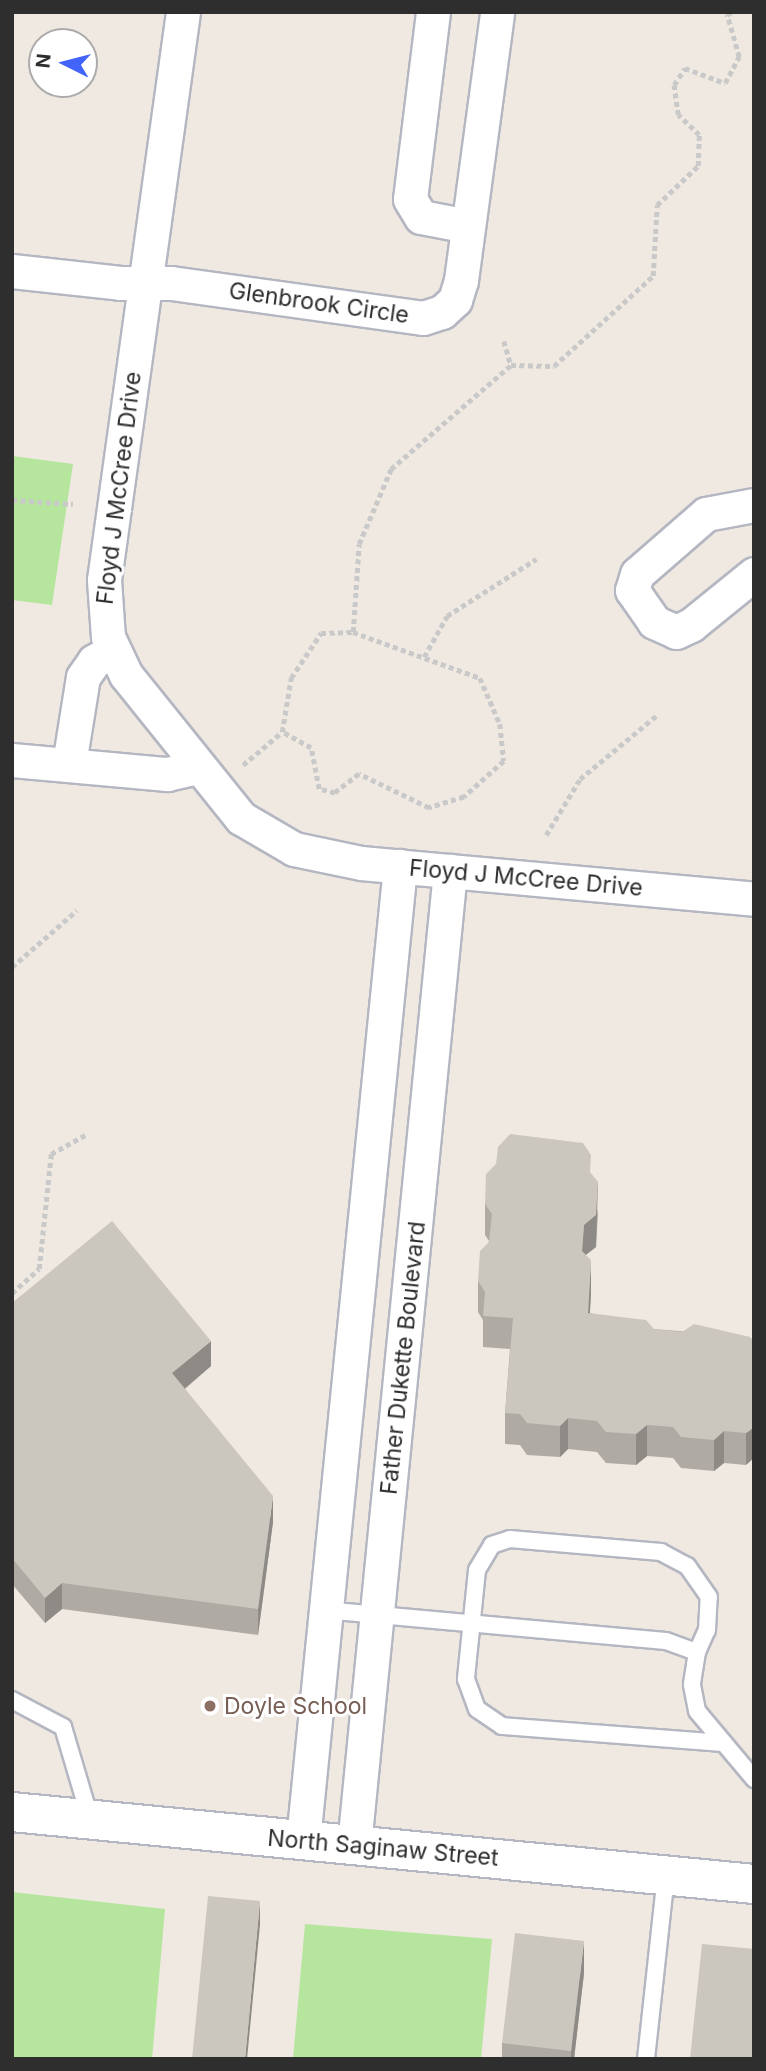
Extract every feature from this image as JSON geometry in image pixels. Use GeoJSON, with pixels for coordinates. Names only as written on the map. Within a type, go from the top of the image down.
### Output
{"type":"FeatureCollection","features":[{"type":"Feature","properties":{"kind":"main road","name":"North Saginaw Street"},"geometry":{"type":"LineString","coordinates":[[12,1812],[754,1883]]}},
{"type":"Feature","properties":{"kind":"street","name":"Floyd J McCree Drive"},"geometry":{"type":"LineString","coordinates":[[183,12],[104,580],[104,616],[113,651],[135,688],[241,818],[270,838],[317,855],[400,866],[754,900]]}},
{"type":"Feature","properties":{"kind":"street"},"geometry":{"type":"LineString","coordinates":[[433,12],[410,200],[421,217],[468,226]]}},
{"type":"Feature","properties":{"kind":"street","name":"Glenbrook Circle"},"geometry":{"type":"LineString","coordinates":[[12,271],[144,283],[424,318],[442,312],[454,300],[468,226],[497,12]]}},
{"type":"Feature","properties":{"kind":"street"},"geometry":{"type":"LineString","coordinates":[[750,517],[706,514],[644,568],[632,590],[654,622],[676,632],[691,625],[754,574]]}},
{"type":"Feature","properties":{"kind":"street"},"geometry":{"type":"LineString","coordinates":[[69,764],[83,677],[93,661],[113,651]]}},
{"type":"Feature","properties":{"kind":"street"},"geometry":{"type":"LineString","coordinates":[[12,760],[167,774],[198,767]]}},
{"type":"Feature","properties":{"kind":"street"},"geometry":{"type":"LineString","coordinates":[[303,1840],[400,866]]}},
{"type":"Feature","properties":{"kind":"street","name":"Father Dukette Boulevard"},"geometry":{"type":"LineString","coordinates":[[354,1845],[450,871]]}},
{"type":"Feature","properties":{"kind":"street"},"geometry":{"type":"LineString","coordinates":[[378,1083],[429,1088]]}},
{"type":"Feature","properties":{"kind":"street"},"geometry":{"type":"LineString","coordinates":[[367,1201],[417,1206]]}},
{"type":"Feature","properties":{"kind":"lane"},"geometry":{"type":"LineString","coordinates":[[721,1743],[502,1726],[477,1709],[466,1679],[471,1623],[477,1570],[492,1545],[510,1539],[661,1552],[687,1566],[709,1597],[707,1630],[696,1652],[692,1685],[697,1711],[721,1743],[754,1779]]}},
{"type":"Feature","properties":{"kind":"lane"},"geometry":{"type":"LineString","coordinates":[[324,1610],[666,1641],[696,1652]]}},
{"type":"Feature","properties":{"kind":"lane"},"geometry":{"type":"LineString","coordinates":[[12,1700],[63,1727],[91,1820]]}},
{"type":"Feature","properties":{"kind":"lane"},"geometry":{"type":"LineString","coordinates":[[646,2059],[666,1875]]}},
{"type":"Feature","properties":{"kind":"path"},"geometry":{"type":"LineString","coordinates":[[353,632],[359,544],[391,469],[511,365],[554,366],[653,276],[657,205],[698,166],[699,135],[678,115],[674,85],[685,68],[725,83],[739,57],[727,15],[731,12]]}},
{"type":"Feature","properties":{"kind":"path"},"geometry":{"type":"LineString","coordinates":[[504,341],[511,365]]}},
{"type":"Feature","properties":{"kind":"path"},"geometry":{"type":"LineString","coordinates":[[12,500],[73,504]]}},
{"type":"Feature","properties":{"kind":"path"},"geometry":{"type":"LineString","coordinates":[[424,657],[447,616],[537,559]]}},
{"type":"Feature","properties":{"kind":"path"},"geometry":{"type":"LineString","coordinates":[[243,765],[282,732],[291,678],[321,633],[353,632],[480,678],[500,724],[504,761],[464,797],[429,808],[359,774],[335,793],[319,789],[311,748],[282,732]]}},
{"type":"Feature","properties":{"kind":"path"},"geometry":{"type":"LineString","coordinates":[[546,835],[580,779],[657,715]]}},
{"type":"Feature","properties":{"kind":"path"},"geometry":{"type":"LineString","coordinates":[[12,967],[77,910]]}},
{"type":"Feature","properties":{"kind":"path"},"geometry":{"type":"LineString","coordinates":[[12,1293],[39,1269],[51,1154],[85,1135]]}},
{"type":"Feature","properties":{"kind":"green space"},"geometry":{"type":"Polygon","coordinates":[[[12,456],[73,464],[52,605],[12,600],[12,456]]]}},
{"type":"Feature","properties":{"kind":"green space"},"geometry":{"type":"Polygon","coordinates":[[[12,1892],[165,1909],[152,2059],[12,2059],[12,1892]]]}},
{"type":"Feature","properties":{"kind":"green space"},"geometry":{"type":"Polygon","coordinates":[[[305,1924],[492,1939],[481,2059],[293,2059],[305,1924]]]}},
{"type":"Feature","properties":{"kind":"building"},"geometry":{"type":"Polygon","coordinates":[[[510,1134],[583,1143],[591,1155],[590,1172],[598,1182],[596,1215],[584,1225],[582,1251],[591,1260],[588,1313],[646,1320],[654,1329],[682,1332],[694,1324],[750,1337],[754,1341],[754,1427],[746,1433],[724,1431],[714,1440],[681,1437],[673,1427],[647,1425],[636,1434],[606,1432],[597,1421],[568,1418],[560,1426],[527,1423],[520,1414],[505,1413],[513,1318],[483,1316],[485,1292],[478,1281],[480,1251],[489,1242],[492,1214],[485,1204],[486,1174],[496,1164],[498,1147],[510,1134]]]}},
{"type":"Feature","properties":{"kind":"building"},"geometry":{"type":"Polygon","coordinates":[[[112,1221],[211,1341],[172,1373],[273,1496],[258,1609],[62,1583],[45,1598],[12,1558],[12,1303],[112,1221]]]}},
{"type":"Feature","properties":{"kind":"building"},"geometry":{"type":"Polygon","coordinates":[[[208,1896],[260,1901],[245,2059],[192,2059],[208,1896]]]}},
{"type":"Feature","properties":{"kind":"building"},"geometry":{"type":"Polygon","coordinates":[[[515,1933],[584,1941],[571,2051],[502,2043],[515,1933]]]}},
{"type":"Feature","properties":{"kind":"building"},"geometry":{"type":"Polygon","coordinates":[[[702,1944],[754,1949],[754,2059],[690,2059],[702,1944]]]}},
{"type":"Feature","properties":{"kind":"place","name":"Doyle School"},"geometry":{"type":"Point","coordinates":[210,1706]}}]}
